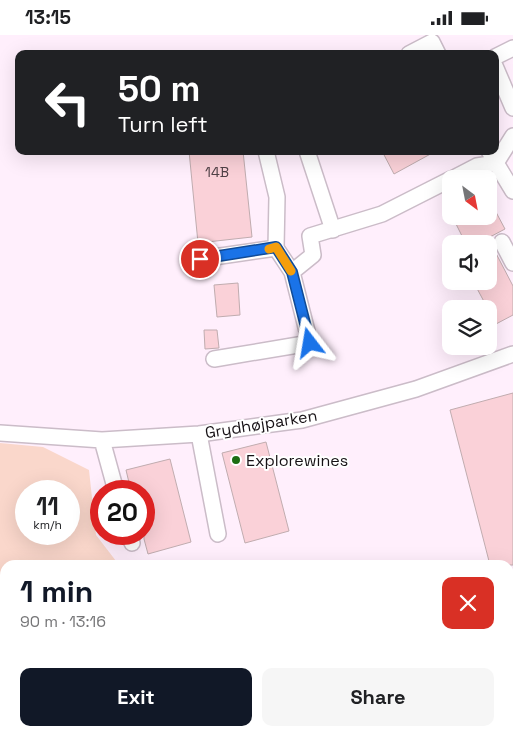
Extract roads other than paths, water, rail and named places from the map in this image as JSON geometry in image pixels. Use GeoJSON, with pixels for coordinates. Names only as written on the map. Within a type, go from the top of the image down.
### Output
{"type":"FeatureCollection","features":[{"type":"Feature","properties":{"kind":"street"},"geometry":{"type":"LineString","coordinates":[[417,50],[432,42],[436,50]]}},
{"type":"Feature","properties":{"kind":"street"},"geometry":{"type":"LineString","coordinates":[[499,55],[513,48]]}},
{"type":"Feature","properties":{"kind":"street"},"geometry":{"type":"LineString","coordinates":[[499,75],[513,108]]}},
{"type":"Feature","properties":{"kind":"street"},"geometry":{"type":"LineString","coordinates":[[499,150],[513,136]]}},
{"type":"Feature","properties":{"kind":"street"},"geometry":{"type":"LineString","coordinates":[[214,359],[310,343],[292,272],[276,247],[277,197],[267,155]]}},
{"type":"Feature","properties":{"kind":"street"},"geometry":{"type":"LineString","coordinates":[[308,155],[333,230]]}},
{"type":"Feature","properties":{"kind":"street"},"geometry":{"type":"LineString","coordinates":[[469,170],[492,157],[513,191]]}},
{"type":"Feature","properties":{"kind":"street"},"geometry":{"type":"LineString","coordinates":[[292,272],[313,255],[310,236],[382,214],[442,184]]}},
{"type":"Feature","properties":{"kind":"street"},"geometry":{"type":"LineString","coordinates":[[502,242],[513,263]]}},
{"type":"Feature","properties":{"kind":"street"},"geometry":{"type":"LineString","coordinates":[[200,259],[276,247]]}},
{"type":"Feature","properties":{"kind":"street","name":"Grydhøjparken"},"geometry":{"type":"LineString","coordinates":[[0,433],[102,440],[199,434],[302,420],[416,389],[513,354]]}},
{"type":"Feature","properties":{"kind":"street"},"geometry":{"type":"LineString","coordinates":[[199,434],[218,534]]}},
{"type":"Feature","properties":{"kind":"street"},"geometry":{"type":"LineString","coordinates":[[102,440],[113,480]]}},
{"type":"Feature","properties":{"kind":"place","name":"Explorewines"},"geometry":{"type":"Point","coordinates":[236,460]}}]}
